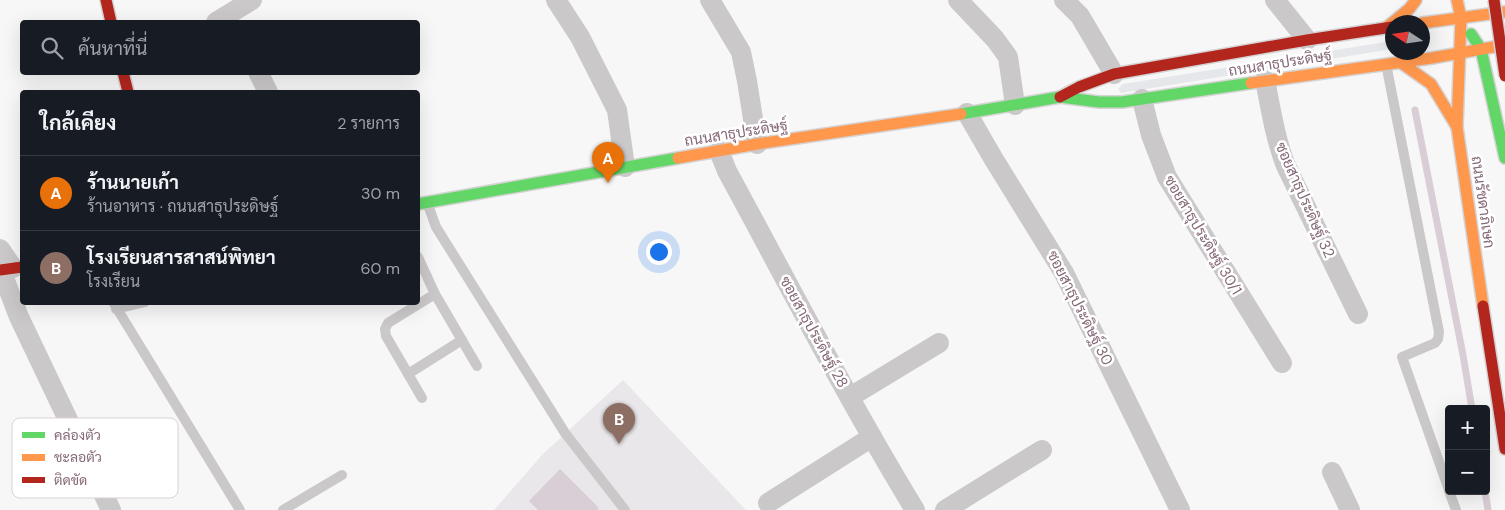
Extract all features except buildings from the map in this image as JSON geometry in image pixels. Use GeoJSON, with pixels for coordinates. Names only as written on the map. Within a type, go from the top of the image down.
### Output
{"type":"FeatureCollection","features":[{"type":"Feature","properties":{"kind":"main road"},"geometry":{"type":"LineString","coordinates":[[106,0],[111,20]]}},
{"type":"Feature","properties":{"kind":"main road"},"geometry":{"type":"LineString","coordinates":[[1402,15],[1416,0]]}},
{"type":"Feature","properties":{"kind":"main road","name":"ถนนรัชดาภิเษก"},"geometry":{"type":"LineString","coordinates":[[1457,0],[1460,18],[1458,127],[1505,449]]}},
{"type":"Feature","properties":{"kind":"main road"},"geometry":{"type":"LineString","coordinates":[[1494,0],[1505,76]]}},
{"type":"Feature","properties":{"kind":"main road"},"geometry":{"type":"LineString","coordinates":[[1430,22],[1505,12]]}},
{"type":"Feature","properties":{"kind":"main road","name":"ถนนรัชดาภิเษก"},"geometry":{"type":"LineString","coordinates":[[1460,18],[1481,49],[1505,158]]}},
{"type":"Feature","properties":{"kind":"main road","name":"ถนนสาธุประดิษฐ์"},"geometry":{"type":"LineString","coordinates":[[1060,97],[1079,87],[1114,74],[1306,40],[1385,29]]}},
{"type":"Feature","properties":{"kind":"main road","name":"ถนนสาธุประดิษฐ์"},"geometry":{"type":"LineString","coordinates":[[423,203],[757,144],[967,113],[1060,97],[1099,102],[1122,102],[1505,45]]}},
{"type":"Feature","properties":{"kind":"main road"},"geometry":{"type":"LineString","coordinates":[[1400,62],[1431,84],[1458,127]]}},
{"type":"Feature","properties":{"kind":"main road"},"geometry":{"type":"LineString","coordinates":[[124,75],[128,90]]}},
{"type":"Feature","properties":{"kind":"main road"},"geometry":{"type":"LineString","coordinates":[[1498,406],[1505,418]]}},
{"type":"Feature","properties":{"kind":"street"},"geometry":{"type":"LineString","coordinates":[[227,19],[252,0]]}},
{"type":"Feature","properties":{"kind":"street"},"geometry":{"type":"LineString","coordinates":[[556,0],[580,36],[617,110],[626,167]]}},
{"type":"Feature","properties":{"kind":"street"},"geometry":{"type":"LineString","coordinates":[[710,0],[741,52],[748,81],[757,144]]}},
{"type":"Feature","properties":{"kind":"street"},"geometry":{"type":"LineString","coordinates":[[958,0],[995,39],[1008,57],[1014,105]]}},
{"type":"Feature","properties":{"kind":"street"},"geometry":{"type":"LineString","coordinates":[[1064,0],[1080,16],[1114,74]]}},
{"type":"Feature","properties":{"kind":"street"},"geometry":{"type":"LineString","coordinates":[[1275,0],[1306,40]]}},
{"type":"Feature","properties":{"kind":"street"},"geometry":{"type":"LineString","coordinates":[[260,75],[267,90]]}},
{"type":"Feature","properties":{"kind":"street","name":"ซอยสาธุประดิษฐ์ 32"},"geometry":{"type":"LineString","coordinates":[[1265,80],[1273,123],[1284,159],[1358,314]]}},
{"type":"Feature","properties":{"kind":"street","name":"ซอยสาธุประดิษฐ์ 30/1"},"geometry":{"type":"LineString","coordinates":[[1142,99],[1151,135],[1167,177],[1282,363]]}},
{"type":"Feature","properties":{"kind":"street","name":"ซอยสาธุประดิษฐ์ 30"},"geometry":{"type":"LineString","coordinates":[[967,113],[1064,273],[1180,510]]}},
{"type":"Feature","properties":{"kind":"street","name":"ซอยสาธุประดิษฐ์ 28"},"geometry":{"type":"LineString","coordinates":[[719,151],[727,171],[850,397],[915,510]]}},
{"type":"Feature","properties":{"kind":"street"},"geometry":{"type":"LineString","coordinates":[[0,249],[9,269],[19,317],[67,418]]}},
{"type":"Feature","properties":{"kind":"street"},"geometry":{"type":"LineString","coordinates":[[850,397],[939,343]]}},
{"type":"Feature","properties":{"kind":"street"},"geometry":{"type":"LineString","coordinates":[[768,503],[872,437]]}},
{"type":"Feature","properties":{"kind":"street"},"geometry":{"type":"LineString","coordinates":[[946,510],[1042,450]]}},
{"type":"Feature","properties":{"kind":"street"},"geometry":{"type":"LineString","coordinates":[[1332,472],[1350,510]]}},
{"type":"Feature","properties":{"kind":"street"},"geometry":{"type":"LineString","coordinates":[[105,498],[111,510]]}},
{"type":"Feature","properties":{"kind":"lane"},"geometry":{"type":"LineString","coordinates":[[1386,63],[1439,332],[1438,339],[1434,344],[1402,357],[1445,479]]}},
{"type":"Feature","properties":{"kind":"lane"},"geometry":{"type":"LineString","coordinates":[[423,203],[436,227],[565,433],[624,510]]}},
{"type":"Feature","properties":{"kind":"lane"},"geometry":{"type":"LineString","coordinates":[[420,261],[435,294],[477,366]]}},
{"type":"Feature","properties":{"kind":"lane"},"geometry":{"type":"LineString","coordinates":[[420,303],[435,294]]}},
{"type":"Feature","properties":{"kind":"lane"},"geometry":{"type":"LineString","coordinates":[[417,305],[388,323],[386,336],[422,398]]}},
{"type":"Feature","properties":{"kind":"lane"},"geometry":{"type":"LineString","coordinates":[[114,306],[240,510]]}},
{"type":"Feature","properties":{"kind":"lane"},"geometry":{"type":"LineString","coordinates":[[408,374],[462,340]]}},
{"type":"Feature","properties":{"kind":"lane"},"geometry":{"type":"LineString","coordinates":[[283,510],[342,475]]}},
{"type":"Feature","properties":{"kind":"lane"},"geometry":{"type":"LineString","coordinates":[[1451,495],[1456,510]]}},
{"type":"Feature","properties":{"kind":"shaded area"},"geometry":{"type":"Polygon","coordinates":[[[1385,42],[1385,50],[1121,93],[1118,89],[1123,84],[1385,42]]]}},
{"type":"Feature","properties":{"kind":"shaded area"},"geometry":{"type":"Polygon","coordinates":[[[623,380],[746,510],[494,510],[543,454],[623,380]]]}},
{"type":"Feature","properties":{"kind":"shaded area"},"geometry":{"type":"Polygon","coordinates":[[[560,469],[599,508],[597,510],[538,510],[529,501],[560,469]]]}},
{"type":"Feature","properties":{"kind":"waterway"},"geometry":{"type":"LineString","coordinates":[[1415,110],[1471,405]]}},
{"type":"Feature","properties":{"kind":"waterway"},"geometry":{"type":"LineString","coordinates":[[1486,495],[1488,510]]}},
{"type":"Feature","properties":{"kind":"traffic: fast"},"geometry":{"type":"LineString","coordinates":[[1471,34],[1481,49],[1505,158]]}},
{"type":"Feature","properties":{"kind":"traffic: fast"},"geometry":{"type":"LineString","coordinates":[[961,114],[1060,97],[1099,102],[1122,102],[1251,83]]}},
{"type":"Feature","properties":{"kind":"traffic: fast"},"geometry":{"type":"LineString","coordinates":[[420,204],[678,158]]}},
{"type":"Feature","properties":{"kind":"traffic: slow"},"geometry":{"type":"LineString","coordinates":[[1402,15],[1416,0]]}},
{"type":"Feature","properties":{"kind":"traffic: slow"},"geometry":{"type":"LineString","coordinates":[[1457,0],[1461,18],[1457,127],[1483,306]]}},
{"type":"Feature","properties":{"kind":"traffic: slow"},"geometry":{"type":"LineString","coordinates":[[1430,22],[1505,12]]}},
{"type":"Feature","properties":{"kind":"traffic: slow"},"geometry":{"type":"LineString","coordinates":[[1251,83],[1432,58],[1505,45]]}},
{"type":"Feature","properties":{"kind":"traffic: slow"},"geometry":{"type":"LineString","coordinates":[[1400,62],[1431,84],[1457,127]]}},
{"type":"Feature","properties":{"kind":"traffic: slow"},"geometry":{"type":"LineString","coordinates":[[678,158],[757,144],[961,114]]}},
{"type":"Feature","properties":{"kind":"traffic: jam"},"geometry":{"type":"LineString","coordinates":[[106,0],[111,20]]}},
{"type":"Feature","properties":{"kind":"traffic: jam"},"geometry":{"type":"LineString","coordinates":[[1494,0],[1505,76]]}},
{"type":"Feature","properties":{"kind":"traffic: jam"},"geometry":{"type":"LineString","coordinates":[[1060,97],[1079,87],[1114,74],[1385,28]]}},
{"type":"Feature","properties":{"kind":"traffic: jam"},"geometry":{"type":"LineString","coordinates":[[124,75],[128,90]]}},
{"type":"Feature","properties":{"kind":"traffic: jam"},"geometry":{"type":"LineString","coordinates":[[0,270],[20,267]]}},
{"type":"Feature","properties":{"kind":"traffic: jam"},"geometry":{"type":"LineString","coordinates":[[1483,306],[1505,449]]}},
{"type":"Feature","properties":{"kind":"place","name":"ร้านนายเก้า"},"geometry":{"type":"Point","coordinates":[608,183]}},
{"type":"Feature","properties":{"kind":"place","name":"โรงเรียนสารสาสน์พิทยา"},"geometry":{"type":"Point","coordinates":[619,444]}}]}
